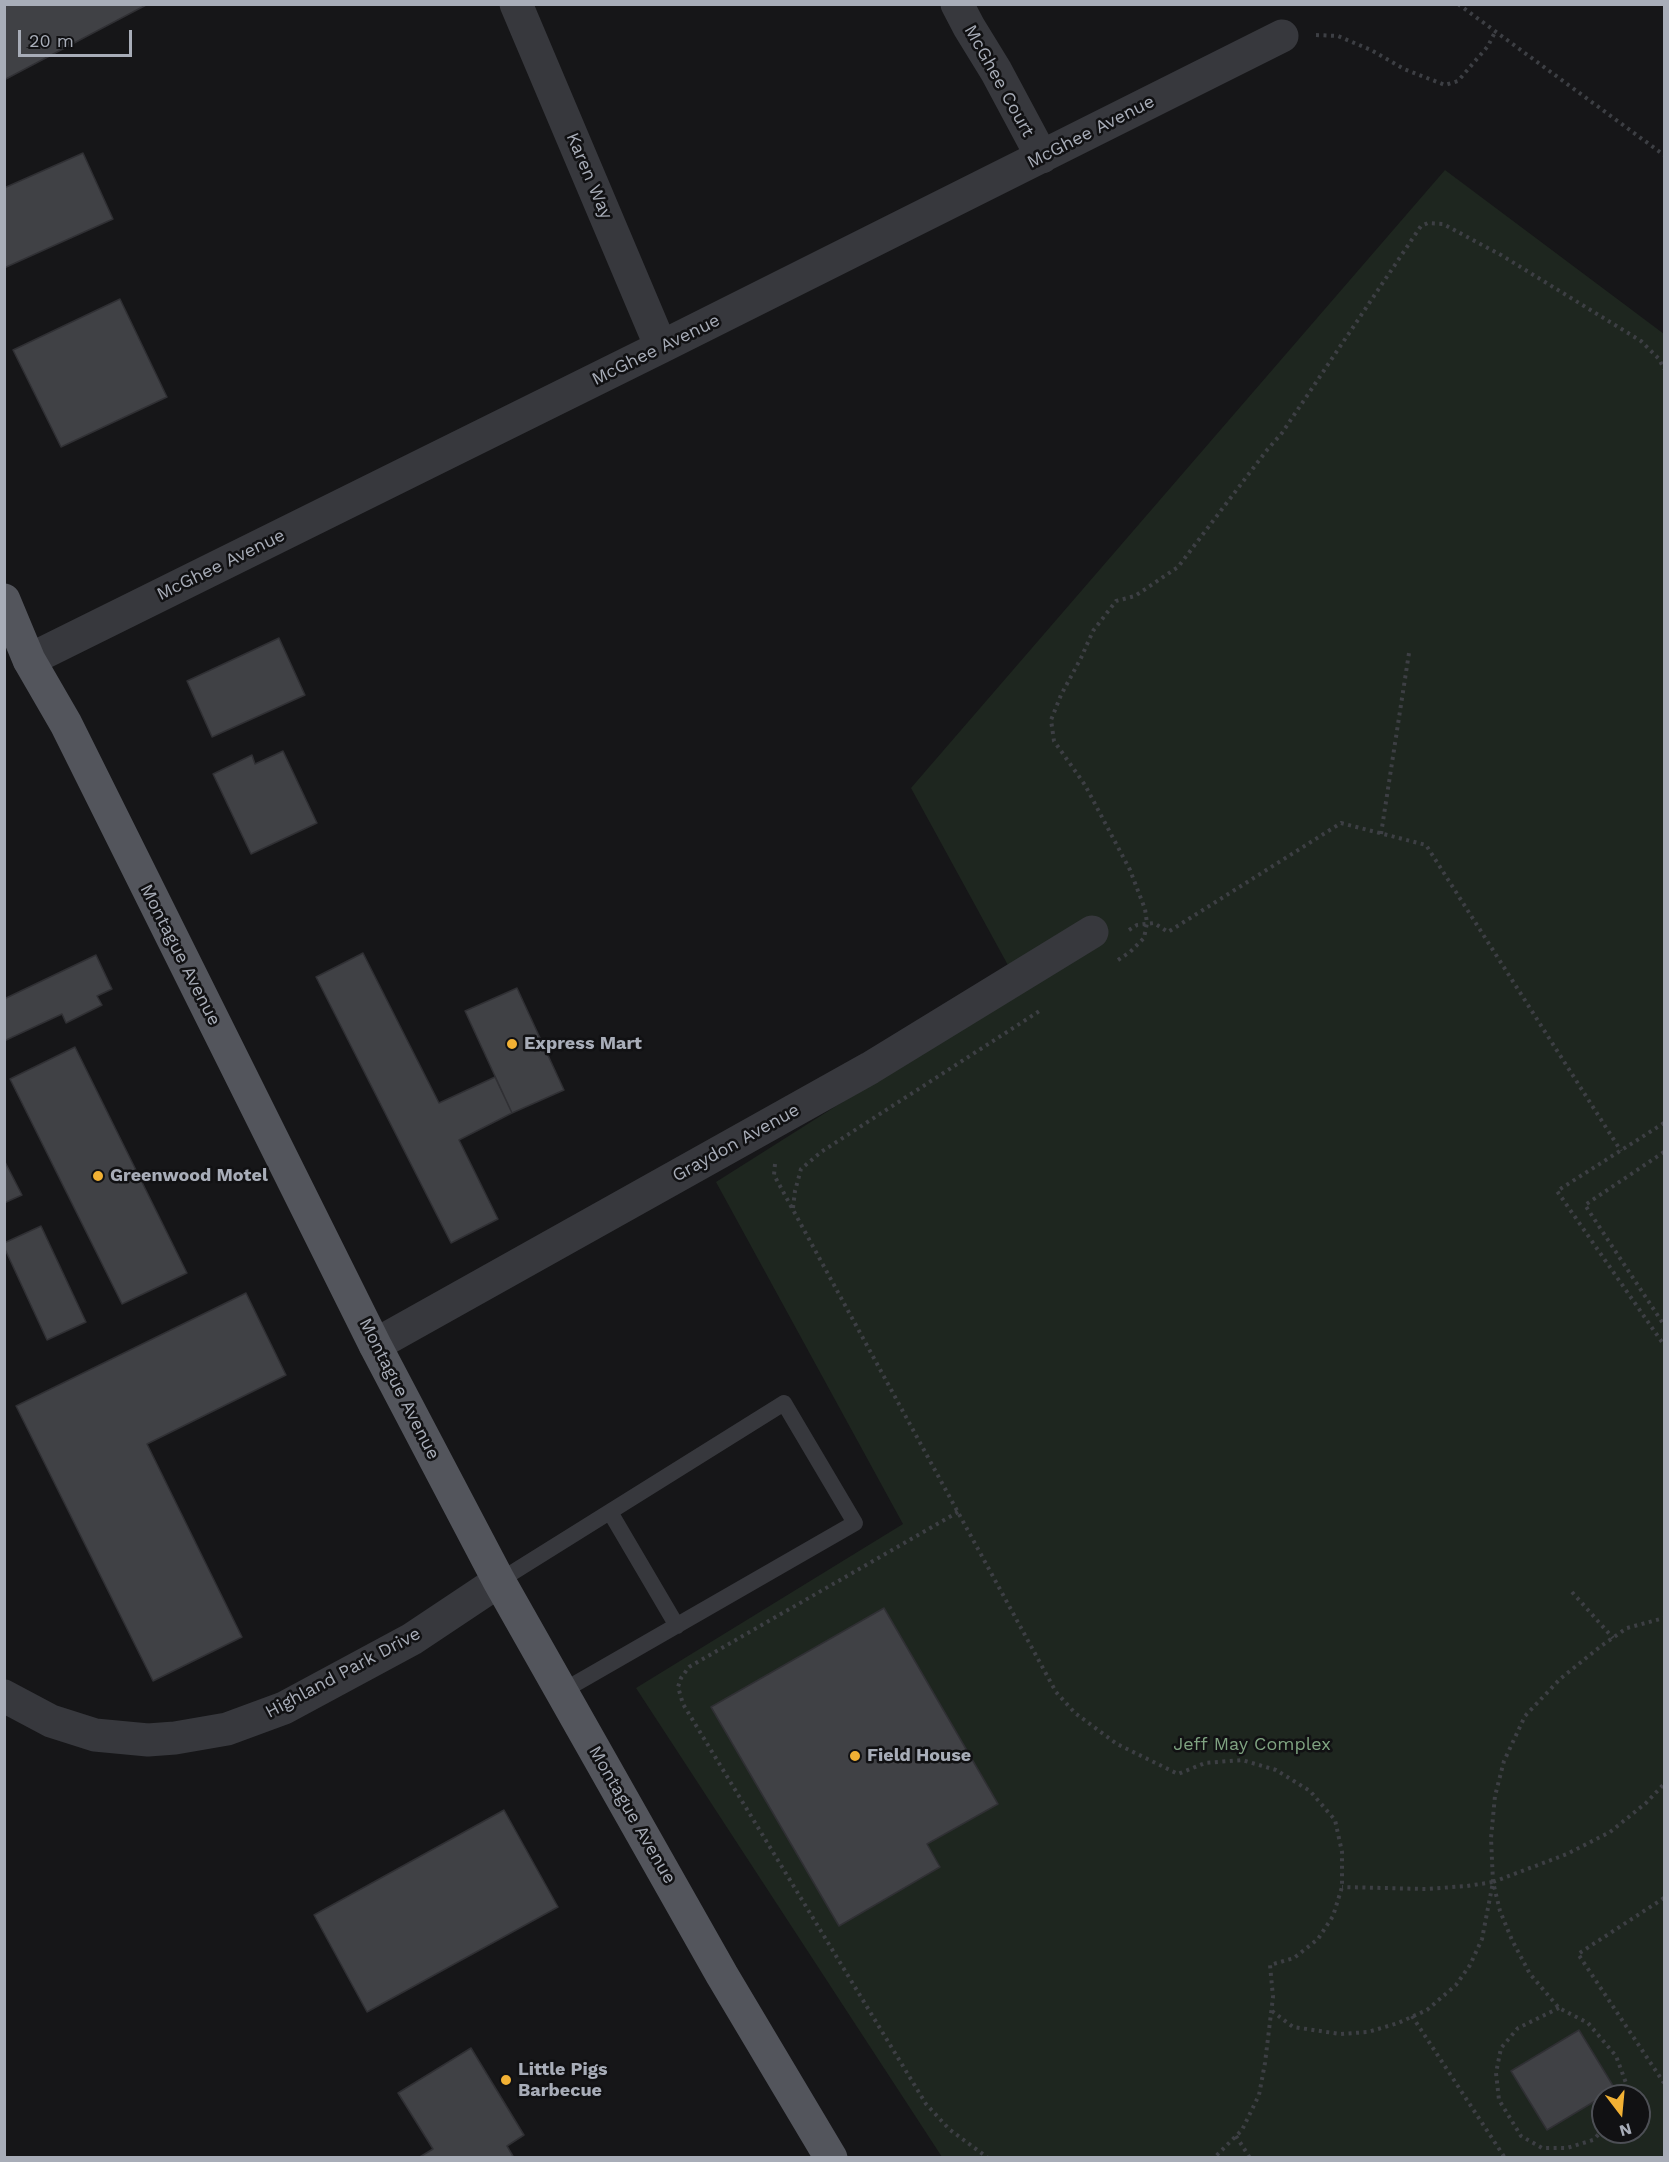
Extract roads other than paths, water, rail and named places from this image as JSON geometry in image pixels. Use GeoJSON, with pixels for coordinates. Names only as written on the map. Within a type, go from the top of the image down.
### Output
{"type":"FeatureCollection","features":[{"type":"Feature","properties":{"kind":"main road","name":"Montague Avenue"},"geometry":{"type":"LineString","coordinates":[[5,605],[29,660],[66,724],[375,1346],[499,1581],[722,1975],[831,2157]]}},
{"type":"Feature","properties":{"kind":"street","name":"Karen Way"},"geometry":{"type":"LineString","coordinates":[[516,4],[662,347]]}},
{"type":"Feature","properties":{"kind":"street","name":"McGhee Court"},"geometry":{"type":"LineString","coordinates":[[957,4],[1042,157]]}},
{"type":"Feature","properties":{"kind":"street","name":"McGhee Avenue"},"geometry":{"type":"LineString","coordinates":[[29,660],[662,347],[1282,36]]}},
{"type":"Feature","properties":{"kind":"street","name":"Graydon Avenue"},"geometry":{"type":"LineString","coordinates":[[375,1346],[870,1068],[1092,932]]}},
{"type":"Feature","properties":{"kind":"street","name":"Highland Park Drive"},"geometry":{"type":"LineString","coordinates":[[4,1696],[51,1721],[95,1735],[148,1740],[227,1729],[284,1708],[412,1639],[499,1581]]}},
{"type":"Feature","properties":{"kind":"lane"},"geometry":{"type":"LineString","coordinates":[[499,1581],[784,1403],[855,1523],[561,1692]]}},
{"type":"Feature","properties":{"kind":"lane"},"geometry":{"type":"LineString","coordinates":[[610,1512],[677,1626]]}},
{"type":"Feature","properties":{"kind":"place","name":"Express Mart"},"geometry":{"type":"Point","coordinates":[512,1044]}},
{"type":"Feature","properties":{"kind":"place","name":"Greenwood Motel"},"geometry":{"type":"Point","coordinates":[98,1176]}},
{"type":"Feature","properties":{"kind":"place","name":"Field House"},"geometry":{"type":"Point","coordinates":[855,1756]}},
{"type":"Feature","properties":{"kind":"place","name":"Little Pigs Barbecue"},"geometry":{"type":"Point","coordinates":[506,2080]}},
{"type":"Feature","properties":{"kind":"park label","name":"Jeff May Complex"},"geometry":{"type":"Point","coordinates":[1252,1745]}}]}
